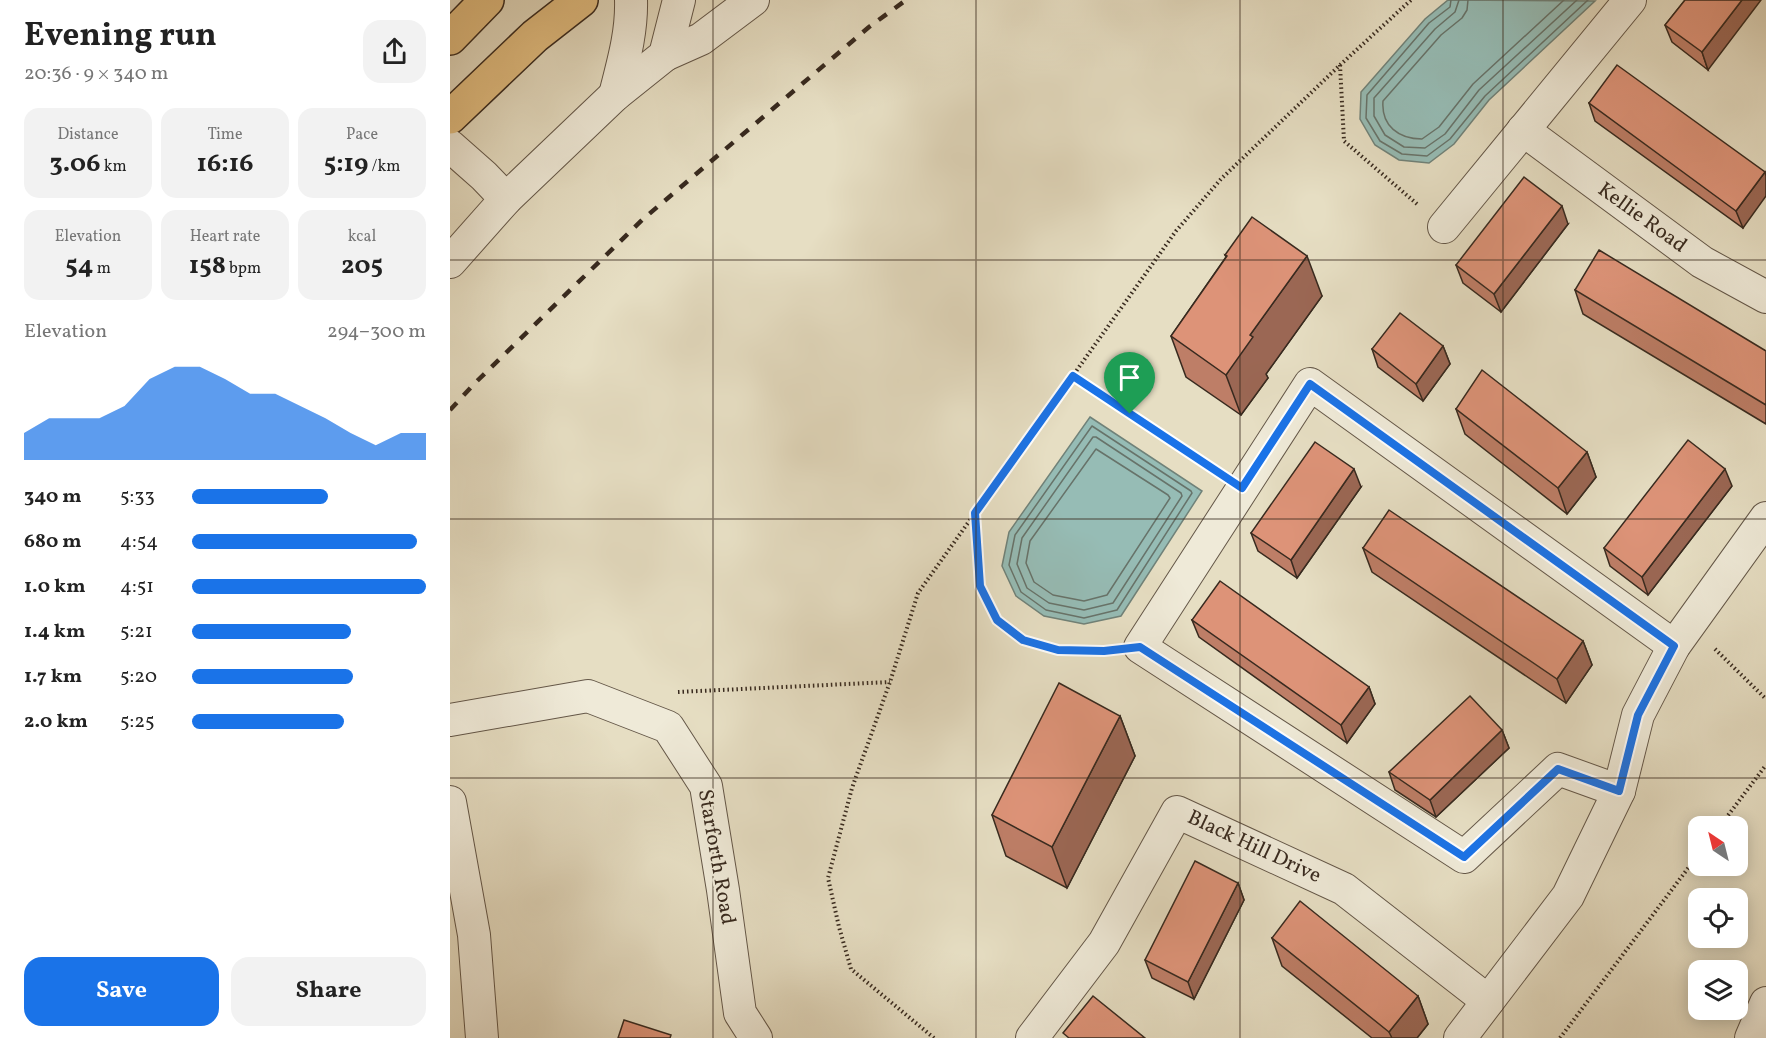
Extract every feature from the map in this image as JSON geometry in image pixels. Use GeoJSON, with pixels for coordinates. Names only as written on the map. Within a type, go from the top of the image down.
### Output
{"type":"FeatureCollection","features":[{"type":"Feature","properties":{"kind":"highway"},"geometry":{"type":"LineString","coordinates":[[450,38],[487,0]]}},
{"type":"Feature","properties":{"kind":"highway"},"geometry":{"type":"LineString","coordinates":[[450,117],[535,36],[580,0]]}},
{"type":"Feature","properties":{"kind":"street"},"geometry":{"type":"LineString","coordinates":[[615,94],[627,45],[631,0]]}},
{"type":"Feature","properties":{"kind":"street"},"geometry":{"type":"LineString","coordinates":[[664,55],[679,0]]}},
{"type":"Feature","properties":{"kind":"street"},"geometry":{"type":"LineString","coordinates":[[450,262],[506,200],[615,94],[664,55],[701,39],[753,0]]}},
{"type":"Feature","properties":{"kind":"street"},"geometry":{"type":"LineString","coordinates":[[1444,227],[1630,0]]}},
{"type":"Feature","properties":{"kind":"street","name":"Kellie Road"},"geometry":{"type":"LineString","coordinates":[[1523,130],[1702,262],[1766,297]]}},
{"type":"Feature","properties":{"kind":"street"},"geometry":{"type":"LineString","coordinates":[[450,146],[484,176],[506,200]]}},
{"type":"Feature","properties":{"kind":"street"},"geometry":{"type":"LineString","coordinates":[[1619,791],[1558,769],[1464,857],[1140,647],[1310,384],[1682,635]]}},
{"type":"Feature","properties":{"kind":"street"},"geometry":{"type":"LineString","coordinates":[[1460,1038],[1568,896],[1619,791],[1638,715],[1682,635],[1766,518]]}},
{"type":"Feature","properties":{"kind":"street","name":"Starforth Road"},"geometry":{"type":"LineString","coordinates":[[450,720],[588,696],[668,727],[706,786],[740,1013],[756,1038]]}},
{"type":"Feature","properties":{"kind":"street"},"geometry":{"type":"LineString","coordinates":[[450,802],[462,935],[482,1038]]}},
{"type":"Feature","properties":{"kind":"street","name":"Black Hill Drive"},"geometry":{"type":"LineString","coordinates":[[1032,1038],[1104,943],[1177,812],[1344,889],[1488,1001]]}},
{"type":"Feature","properties":{"kind":"street"},"geometry":{"type":"LineString","coordinates":[[1751,1038],[1766,1003]]}},
{"type":"Feature","properties":{"kind":"path"},"geometry":{"type":"LineString","coordinates":[[934,1038],[851,969],[828,878],[852,789],[890,682],[918,593],[1184,222],[1221,179],[1411,0]]}},
{"type":"Feature","properties":{"kind":"path"},"geometry":{"type":"LineString","coordinates":[[1340,65],[1344,141],[1444,227]]}},
{"type":"Feature","properties":{"kind":"path"},"geometry":{"type":"LineString","coordinates":[[1073,376],[1242,488]]}},
{"type":"Feature","properties":{"kind":"path"},"geometry":{"type":"LineString","coordinates":[[975,513],[980,586],[997,620],[1023,640],[1058,650],[1104,651],[1140,647]]}},
{"type":"Feature","properties":{"kind":"path"},"geometry":{"type":"LineString","coordinates":[[1682,635],[1766,699]]}},
{"type":"Feature","properties":{"kind":"path"},"geometry":{"type":"LineString","coordinates":[[669,692],[890,682]]}},
{"type":"Feature","properties":{"kind":"path"},"geometry":{"type":"LineString","coordinates":[[1728,816],[1766,765]]}},
{"type":"Feature","properties":{"kind":"path"},"geometry":{"type":"LineString","coordinates":[[1560,1038],[1688,868]]}},
{"type":"Feature","properties":{"kind":"water"},"geometry":{"type":"Polygon","coordinates":[[[1448,0],[1595,1],[1489,100],[1454,144],[1429,163],[1399,160],[1375,145],[1360,119],[1361,92],[1425,19],[1448,0]]]}},
{"type":"Feature","properties":{"kind":"water"},"geometry":{"type":"Polygon","coordinates":[[[1090,417],[1202,491],[1121,616],[1084,624],[1044,616],[1016,596],[1002,566],[1009,532],[1090,417]]]}},
{"type":"Feature","properties":{"kind":"building"},"geometry":{"type":"Polygon","coordinates":[[[1685,0],[1742,0],[1702,52],[1665,25],[1685,0]]]}},
{"type":"Feature","properties":{"kind":"building"},"geometry":{"type":"Polygon","coordinates":[[[1617,65],[1765,172],[1736,211],[1589,103],[1617,65]]]}},
{"type":"Feature","properties":{"kind":"building"},"geometry":{"type":"Polygon","coordinates":[[[1524,177],[1562,206],[1494,294],[1456,265],[1524,177]]]}},
{"type":"Feature","properties":{"kind":"building"},"geometry":{"type":"Polygon","coordinates":[[[1252,217],[1307,256],[1250,335],[1253,337],[1226,375],[1171,336],[1252,217]]]}},
{"type":"Feature","properties":{"kind":"building"},"geometry":{"type":"Polygon","coordinates":[[[1599,250],[1766,351],[1766,405],[1575,290],[1599,250]]]}},
{"type":"Feature","properties":{"kind":"building"},"geometry":{"type":"Polygon","coordinates":[[[1400,313],[1443,346],[1416,384],[1372,349],[1400,313]]]}},
{"type":"Feature","properties":{"kind":"building"},"geometry":{"type":"Polygon","coordinates":[[[1482,370],[1587,452],[1558,488],[1456,409],[1482,370]]]}},
{"type":"Feature","properties":{"kind":"building"},"geometry":{"type":"Polygon","coordinates":[[[1688,440],[1725,469],[1642,577],[1604,548],[1688,440]]]}},
{"type":"Feature","properties":{"kind":"building"},"geometry":{"type":"Polygon","coordinates":[[[1315,442],[1354,469],[1291,560],[1251,533],[1315,442]]]}},
{"type":"Feature","properties":{"kind":"building"},"geometry":{"type":"Polygon","coordinates":[[[1389,510],[1583,641],[1557,679],[1363,548],[1389,510]]]}},
{"type":"Feature","properties":{"kind":"building"},"geometry":{"type":"Polygon","coordinates":[[[1220,581],[1369,687],[1341,725],[1192,620],[1220,581]]]}},
{"type":"Feature","properties":{"kind":"building"},"geometry":{"type":"Polygon","coordinates":[[[1059,683],[1120,716],[1052,847],[992,815],[1059,683]]]}},
{"type":"Feature","properties":{"kind":"building"},"geometry":{"type":"Polygon","coordinates":[[[1470,696],[1502,730],[1430,800],[1389,772],[1470,696]]]}},
{"type":"Feature","properties":{"kind":"building"},"geometry":{"type":"Polygon","coordinates":[[[1195,861],[1238,883],[1188,982],[1145,960],[1195,861]]]}},
{"type":"Feature","properties":{"kind":"building"},"geometry":{"type":"Polygon","coordinates":[[[1300,901],[1418,996],[1389,1032],[1272,938],[1300,901]]]}},
{"type":"Feature","properties":{"kind":"building"},"geometry":{"type":"Polygon","coordinates":[[[1093,996],[1145,1038],[1069,1038],[1063,1033],[1093,996]]]}},
{"type":"Feature","properties":{"kind":"building"},"geometry":{"type":"Polygon","coordinates":[[[624,1020],[671,1035],[670,1038],[618,1038],[624,1020]]]}},
{"type":"Feature","properties":{"kind":"railway"},"geometry":{"type":"LineString","coordinates":[[450,410],[642,220],[869,27],[906,0]]}},
{"type":"Feature","properties":{"kind":"route"},"geometry":{"type":"LineString","coordinates":[[1073,376],[1130,414],[1242,488],[1310,384],[1674,646],[1638,715],[1619,791],[1558,769],[1464,857],[1140,647],[1104,651],[1058,650],[1023,640],[997,620],[980,586],[975,513],[1073,376]]}}]}
